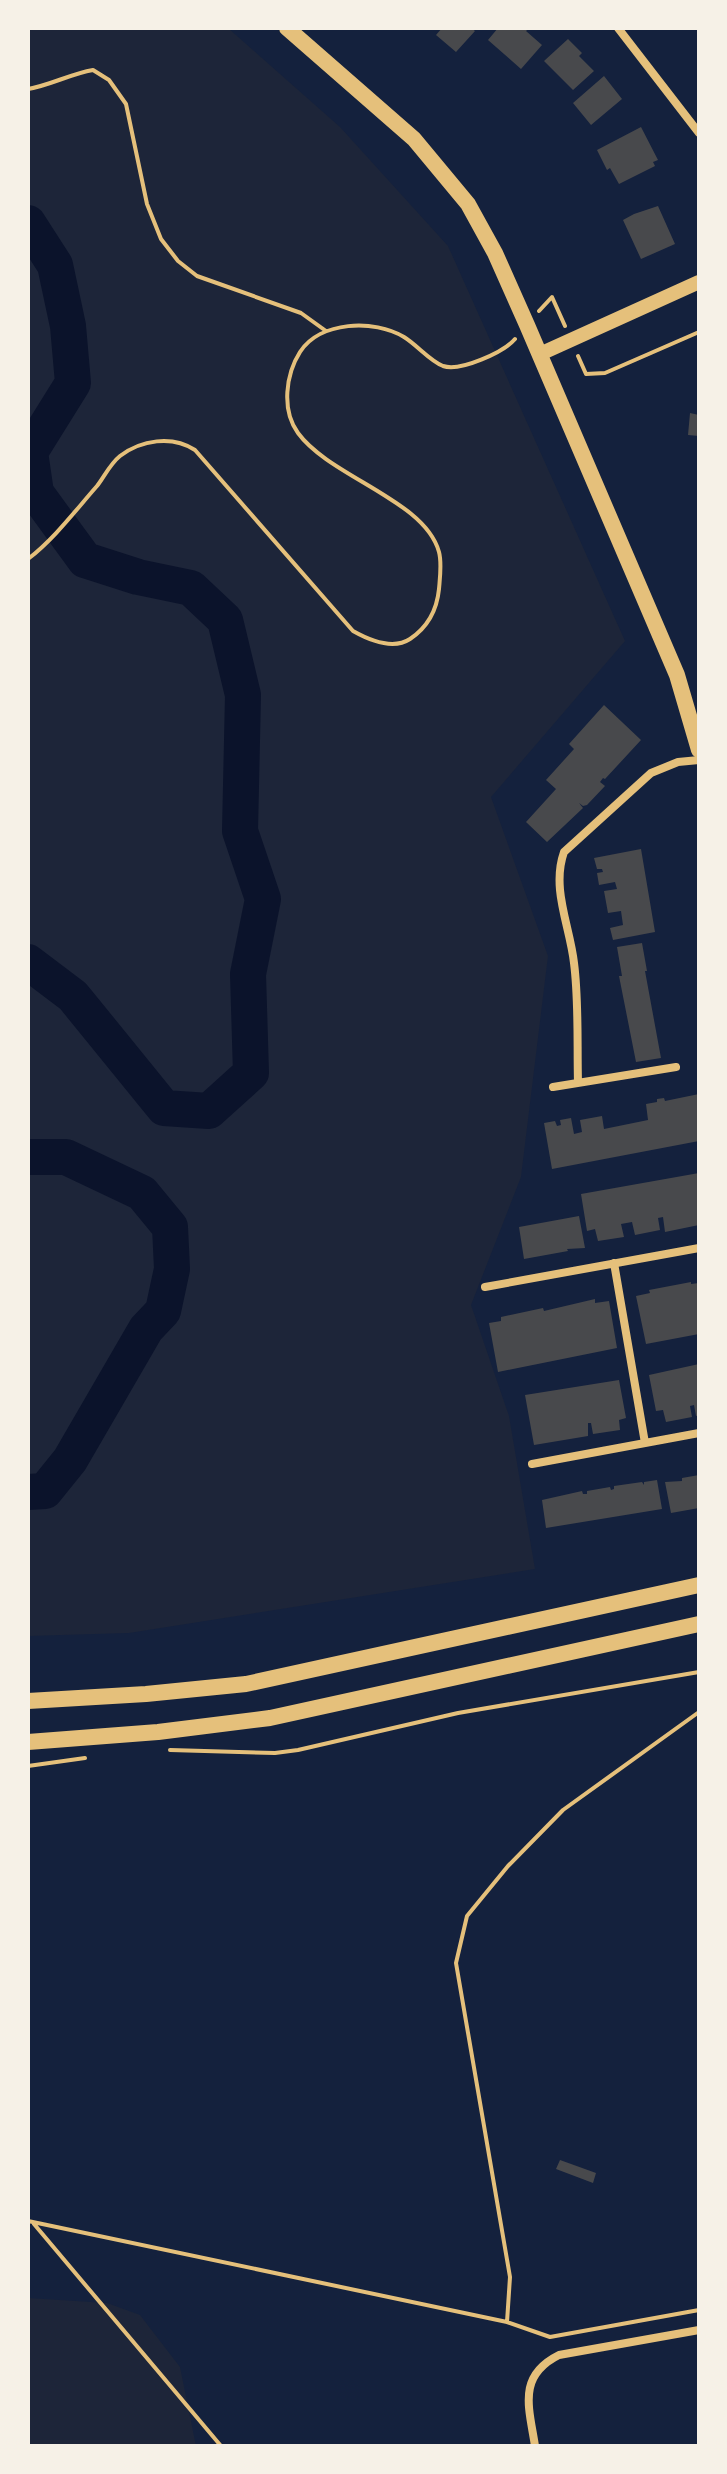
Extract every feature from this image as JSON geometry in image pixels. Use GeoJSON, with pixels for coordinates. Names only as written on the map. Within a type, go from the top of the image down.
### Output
{"type":"FeatureCollection","features":[{"type":"Feature","properties":{"kind":"main road"},"geometry":{"type":"LineString","coordinates":[[287,28],[387,114],[443,172],[468,204],[495,253],[540,354],[677,675],[699,750]]}},
{"type":"Feature","properties":{"kind":"main road"},"geometry":{"type":"LineString","coordinates":[[28,1701],[246,1684],[699,1585]]}},
{"type":"Feature","properties":{"kind":"main road"},"geometry":{"type":"LineString","coordinates":[[28,1742],[158,1732],[270,1718],[699,1624]]}},
{"type":"Feature","properties":{"kind":"street"},"geometry":{"type":"LineString","coordinates":[[618,28],[699,133]]}},
{"type":"Feature","properties":{"kind":"street"},"geometry":{"type":"LineString","coordinates":[[540,354],[699,282]]}},
{"type":"Feature","properties":{"kind":"street"},"geometry":{"type":"LineString","coordinates":[[578,1083],[574,963],[558,881],[564,852],[651,773],[678,762],[699,760]]}},
{"type":"Feature","properties":{"kind":"street"},"geometry":{"type":"LineString","coordinates":[[553,1087],[676,1067]]}},
{"type":"Feature","properties":{"kind":"street"},"geometry":{"type":"LineString","coordinates":[[485,1287],[699,1248]]}},
{"type":"Feature","properties":{"kind":"street"},"geometry":{"type":"LineString","coordinates":[[614,1263],[645,1443]]}},
{"type":"Feature","properties":{"kind":"street"},"geometry":{"type":"LineString","coordinates":[[532,1464],[699,1433]]}},
{"type":"Feature","properties":{"kind":"street"},"geometry":{"type":"LineString","coordinates":[[535,2446],[527,2400],[529,2386],[544,2363],[559,2355],[699,2330]]}},
{"type":"Feature","properties":{"kind":"path"},"geometry":{"type":"LineString","coordinates":[[28,89],[93,70],[109,80],[126,104],[147,204],[161,239],[178,261],[197,276],[301,313],[326,331]]}},
{"type":"Feature","properties":{"kind":"path"},"geometry":{"type":"LineString","coordinates":[[28,559],[41,549],[117,458],[137,445],[182,441],[195,450],[353,631],[375,643],[407,641],[426,625],[438,605],[439,552],[414,516],[313,448],[297,432],[287,399],[289,377],[299,353],[312,337],[349,326],[380,328],[402,335],[443,366],[460,367],[508,347],[552,297],[586,374],[605,373],[699,332]]}},
{"type":"Feature","properties":{"kind":"path"},"geometry":{"type":"LineString","coordinates":[[168,1750],[275,1753],[298,1750],[458,1713],[699,1672]]}},
{"type":"Feature","properties":{"kind":"path"},"geometry":{"type":"LineString","coordinates":[[507,2322],[510,2277],[456,1963],[467,1916],[508,1866],[563,1810],[699,1712]]}},
{"type":"Feature","properties":{"kind":"path"},"geometry":{"type":"LineString","coordinates":[[28,1766],[97,1756]]}},
{"type":"Feature","properties":{"kind":"path"},"geometry":{"type":"LineString","coordinates":[[30,2222],[507,2322],[550,2337],[699,2310]]}},
{"type":"Feature","properties":{"kind":"path"},"geometry":{"type":"LineString","coordinates":[[30,2222],[221,2446]]}},
{"type":"Feature","properties":{"kind":"shaded area"},"geometry":{"type":"Polygon","coordinates":[[[28,28],[228,28],[340,127],[448,246],[625,641],[491,797],[548,956],[521,1177],[471,1305],[509,1416],[535,1569],[129,1633],[28,1636],[28,28]]]}},
{"type":"Feature","properties":{"kind":"shaded area"},"geometry":{"type":"Polygon","coordinates":[[[28,2298],[107,2303],[140,2315],[180,2367],[196,2446],[28,2446],[28,2298]]]}},
{"type":"Feature","properties":{"kind":"building"},"geometry":{"type":"Polygon","coordinates":[[[442,28],[471,28],[475,31],[456,52],[436,35],[442,28]]]}},
{"type":"Feature","properties":{"kind":"building"},"geometry":{"type":"Polygon","coordinates":[[[498,28],[529,28],[526,31],[542,45],[521,69],[488,40],[498,28]]]}},
{"type":"Feature","properties":{"kind":"building"},"geometry":{"type":"Polygon","coordinates":[[[568,39],[594,71],[573,90],[544,61],[568,39]]]}},
{"type":"Feature","properties":{"kind":"building"},"geometry":{"type":"Polygon","coordinates":[[[604,76],[622,99],[591,125],[573,103],[604,76]]]}},
{"type":"Feature","properties":{"kind":"building"},"geometry":{"type":"Polygon","coordinates":[[[641,127],[658,160],[653,162],[655,166],[619,184],[610,168],[607,170],[597,150],[641,127]]]}},
{"type":"Feature","properties":{"kind":"building"},"geometry":{"type":"Polygon","coordinates":[[[658,206],[675,244],[641,259],[623,220],[658,206]]]}},
{"type":"Feature","properties":{"kind":"building"},"geometry":{"type":"Polygon","coordinates":[[[690,413],[699,415],[699,436],[688,435],[690,413]]]}},
{"type":"Feature","properties":{"kind":"building"},"geometry":{"type":"Polygon","coordinates":[[[604,705],[641,740],[603,778],[600,782],[605,786],[587,805],[579,803],[583,808],[547,842],[526,822],[556,789],[546,780],[574,749],[569,744],[604,705]]]}},
{"type":"Feature","properties":{"kind":"building"},"geometry":{"type":"Polygon","coordinates":[[[641,849],[655,932],[613,940],[610,928],[623,925],[621,911],[608,913],[604,891],[617,889],[615,882],[599,885],[597,873],[603,872],[597,869],[594,858],[641,849]]]}},
{"type":"Feature","properties":{"kind":"building"},"geometry":{"type":"Polygon","coordinates":[[[642,943],[661,1058],[636,1062],[619,976],[622,976],[617,947],[642,943]]]}},
{"type":"Feature","properties":{"kind":"building"},"geometry":{"type":"Polygon","coordinates":[[[699,1094],[699,1141],[552,1169],[544,1123],[555,1121],[557,1126],[561,1125],[560,1120],[571,1118],[574,1134],[582,1132],[580,1120],[602,1116],[604,1129],[648,1120],[646,1104],[657,1102],[657,1099],[664,1098],[665,1101],[699,1094]]]}},
{"type":"Feature","properties":{"kind":"building"},"geometry":{"type":"Polygon","coordinates":[[[699,1173],[699,1225],[665,1232],[663,1217],[658,1218],[660,1230],[635,1235],[632,1222],[621,1224],[624,1237],[598,1241],[595,1229],[587,1231],[581,1194],[699,1173]]]}},
{"type":"Feature","properties":{"kind":"building"},"geometry":{"type":"Polygon","coordinates":[[[579,1216],[585,1248],[524,1259],[519,1227],[579,1216]]]}},
{"type":"Feature","properties":{"kind":"building"},"geometry":{"type":"Polygon","coordinates":[[[699,1283],[699,1334],[646,1344],[636,1296],[650,1293],[649,1290],[699,1283]]]}},
{"type":"Feature","properties":{"kind":"building"},"geometry":{"type":"Polygon","coordinates":[[[595,1299],[595,1303],[609,1301],[617,1348],[498,1372],[489,1323],[501,1321],[501,1317],[595,1299]]]}},
{"type":"Feature","properties":{"kind":"building"},"geometry":{"type":"Polygon","coordinates":[[[699,1364],[699,1415],[696,1416],[694,1405],[690,1406],[692,1417],[666,1422],[663,1410],[656,1411],[649,1375],[699,1364]]]}},
{"type":"Feature","properties":{"kind":"building"},"geometry":{"type":"Polygon","coordinates":[[[619,1380],[626,1418],[619,1420],[620,1430],[593,1434],[591,1423],[588,1423],[588,1436],[534,1445],[525,1395],[619,1380]]]}},
{"type":"Feature","properties":{"kind":"building"},"geometry":{"type":"Polygon","coordinates":[[[699,1475],[699,1508],[671,1513],[665,1482],[682,1481],[682,1478],[699,1475]]]}},
{"type":"Feature","properties":{"kind":"building"},"geometry":{"type":"Polygon","coordinates":[[[657,1480],[662,1509],[546,1528],[542,1500],[582,1491],[587,1494],[587,1491],[610,1487],[611,1490],[614,1486],[642,1482],[644,1485],[644,1482],[657,1480]]]}},
{"type":"Feature","properties":{"kind":"building"},"geometry":{"type":"Polygon","coordinates":[[[560,2160],[596,2173],[593,2183],[556,2169],[560,2160]]]}},
{"type":"Feature","properties":{"kind":"waterway"},"geometry":{"type":"LineString","coordinates":[[28,223],[55,265],[68,326],[73,383],[30,452],[36,493],[85,560],[138,577],[191,588],[225,620],[243,695],[240,831],[263,899],[248,974],[251,1073],[209,1111],[164,1108],[73,996],[28,962]]}},
{"type":"Feature","properties":{"kind":"waterway"},"geometry":{"type":"LineString","coordinates":[[28,1157],[66,1157],[142,1193],[170,1227],[172,1269],[163,1311],[146,1329],[70,1460],[45,1491],[28,1492]]}}]}
